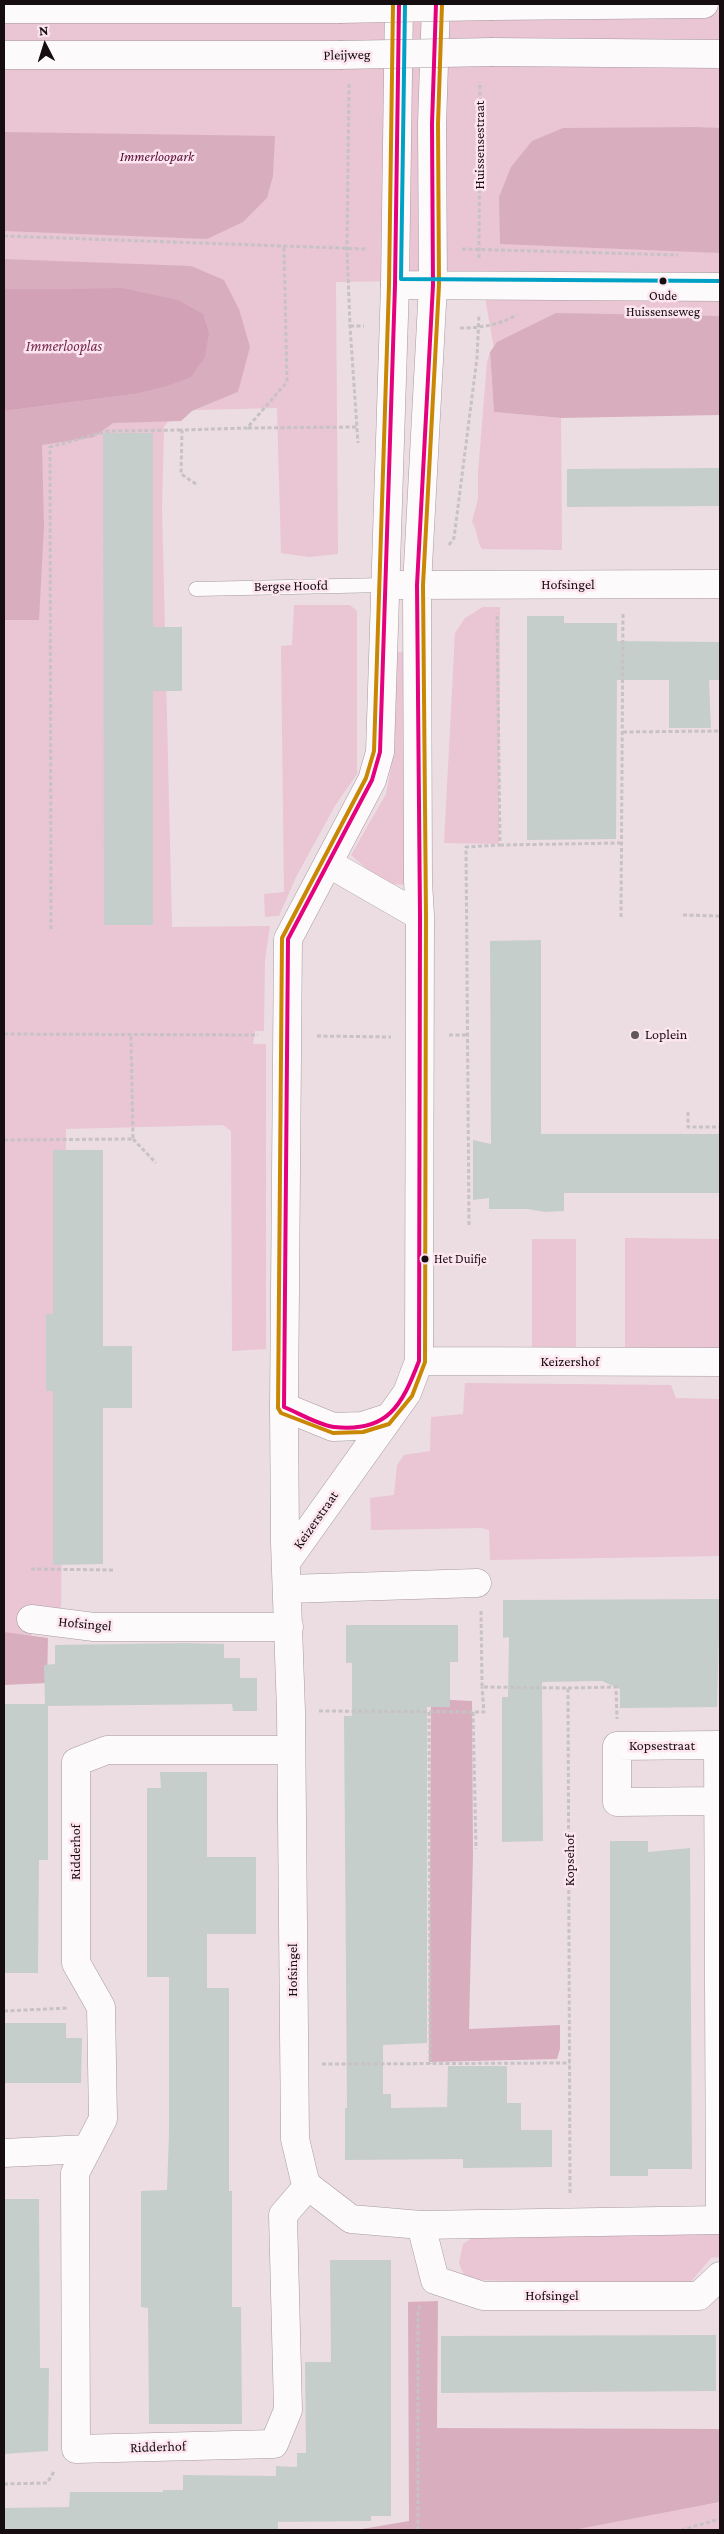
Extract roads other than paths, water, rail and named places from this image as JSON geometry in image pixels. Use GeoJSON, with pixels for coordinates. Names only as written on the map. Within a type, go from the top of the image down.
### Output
{"type":"FeatureCollection","features":[{"type":"Feature","properties":{"kind":"main road","name":"Keizerstraat"},"geometry":{"type":"LineString","coordinates":[[287,1561],[284,1407],[288,939],[372,780],[380,752],[392,328],[395,285],[399,4]]}},
{"type":"Feature","properties":{"kind":"main road","name":"Keizerstraat"},"geometry":{"type":"LineString","coordinates":[[287,1561],[407,1393],[419,1362],[420,916],[418,881],[417,585],[433,284],[432,124],[436,4]]}},
{"type":"Feature","properties":{"kind":"main road"},"geometry":{"type":"LineString","coordinates":[[4,9],[339,9],[704,4]]}},
{"type":"Feature","properties":{"kind":"main road","name":"Pleijweg"},"geometry":{"type":"LineString","coordinates":[[4,55],[340,55],[493,52],[720,54]]}},
{"type":"Feature","properties":{"kind":"main road"},"geometry":{"type":"LineString","coordinates":[[395,285],[720,287]]}},
{"type":"Feature","properties":{"kind":"main road","name":"Hofsingel"},"geometry":{"type":"LineString","coordinates":[[386,586],[720,584]]}},
{"type":"Feature","properties":{"kind":"main road"},"geometry":{"type":"LineString","coordinates":[[328,863],[420,916]]}},
{"type":"Feature","properties":{"kind":"main road","name":"Keizershof"},"geometry":{"type":"LineString","coordinates":[[419,1362],[720,1362]]}},
{"type":"Feature","properties":{"kind":"main road"},"geometry":{"type":"LineString","coordinates":[[284,1407],[333,1427],[362,1426],[388,1418]]}},
{"type":"Feature","properties":{"kind":"main road","name":"Hofsingel"},"geometry":{"type":"LineString","coordinates":[[287,1561],[291,1711],[295,2139],[304,2181],[308,2186]]}},
{"type":"Feature","properties":{"kind":"main road"},"geometry":{"type":"LineString","coordinates":[[288,1589],[479,1593]]}},
{"type":"Feature","properties":{"kind":"main road","name":"Hofsingel"},"geometry":{"type":"LineString","coordinates":[[31,1619],[94,1627],[288,1627]]}},
{"type":"Feature","properties":{"kind":"main road","name":"Kopsestraat"},"geometry":{"type":"LineString","coordinates":[[718,1801],[618,1802],[617,1746],[718,1745],[720,2220]]}},
{"type":"Feature","properties":{"kind":"main road","name":"Ridderhof"},"geometry":{"type":"LineString","coordinates":[[291,1750],[108,1750],[76,1762],[76,1963],[101,2007],[103,2119],[75,2173],[76,2449],[274,2444],[288,2410],[283,2215],[308,2186]]}},
{"type":"Feature","properties":{"kind":"main road"},"geometry":{"type":"LineString","coordinates":[[4,2154],[87,2149]]}},
{"type":"Feature","properties":{"kind":"main road"},"geometry":{"type":"LineString","coordinates":[[308,2186],[352,2219],[421,2225],[720,2220]]}},
{"type":"Feature","properties":{"kind":"main road","name":"Hofsingel"},"geometry":{"type":"LineString","coordinates":[[421,2225],[435,2280],[483,2296],[699,2296],[720,2276]]}},
{"type":"Feature","properties":{"kind":"lane","name":"Bergse Hoofd"},"geometry":{"type":"LineString","coordinates":[[196,588],[386,586]]}},
{"type":"Feature","properties":{"kind":"water","name":"Immerlooplas"},"geometry":{"type":"Polygon","coordinates":[[[122,288],[178,300],[203,314],[209,333],[205,357],[191,377],[170,385],[134,394],[4,411],[4,289],[122,288]]]}},
{"type":"Feature","properties":{"kind":"place","name":"Oude Huissenseweg"},"geometry":{"type":"Point","coordinates":[663,281]}},
{"type":"Feature","properties":{"kind":"place","name":"Loplein"},"geometry":{"type":"Point","coordinates":[635,1035]}},
{"type":"Feature","properties":{"kind":"place","name":"Het Duifje"},"geometry":{"type":"Point","coordinates":[425,1259]}},
{"type":"Feature","properties":{"kind":"park label","name":"Immerloopark"},"geometry":{"type":"Point","coordinates":[157,157]}}]}
